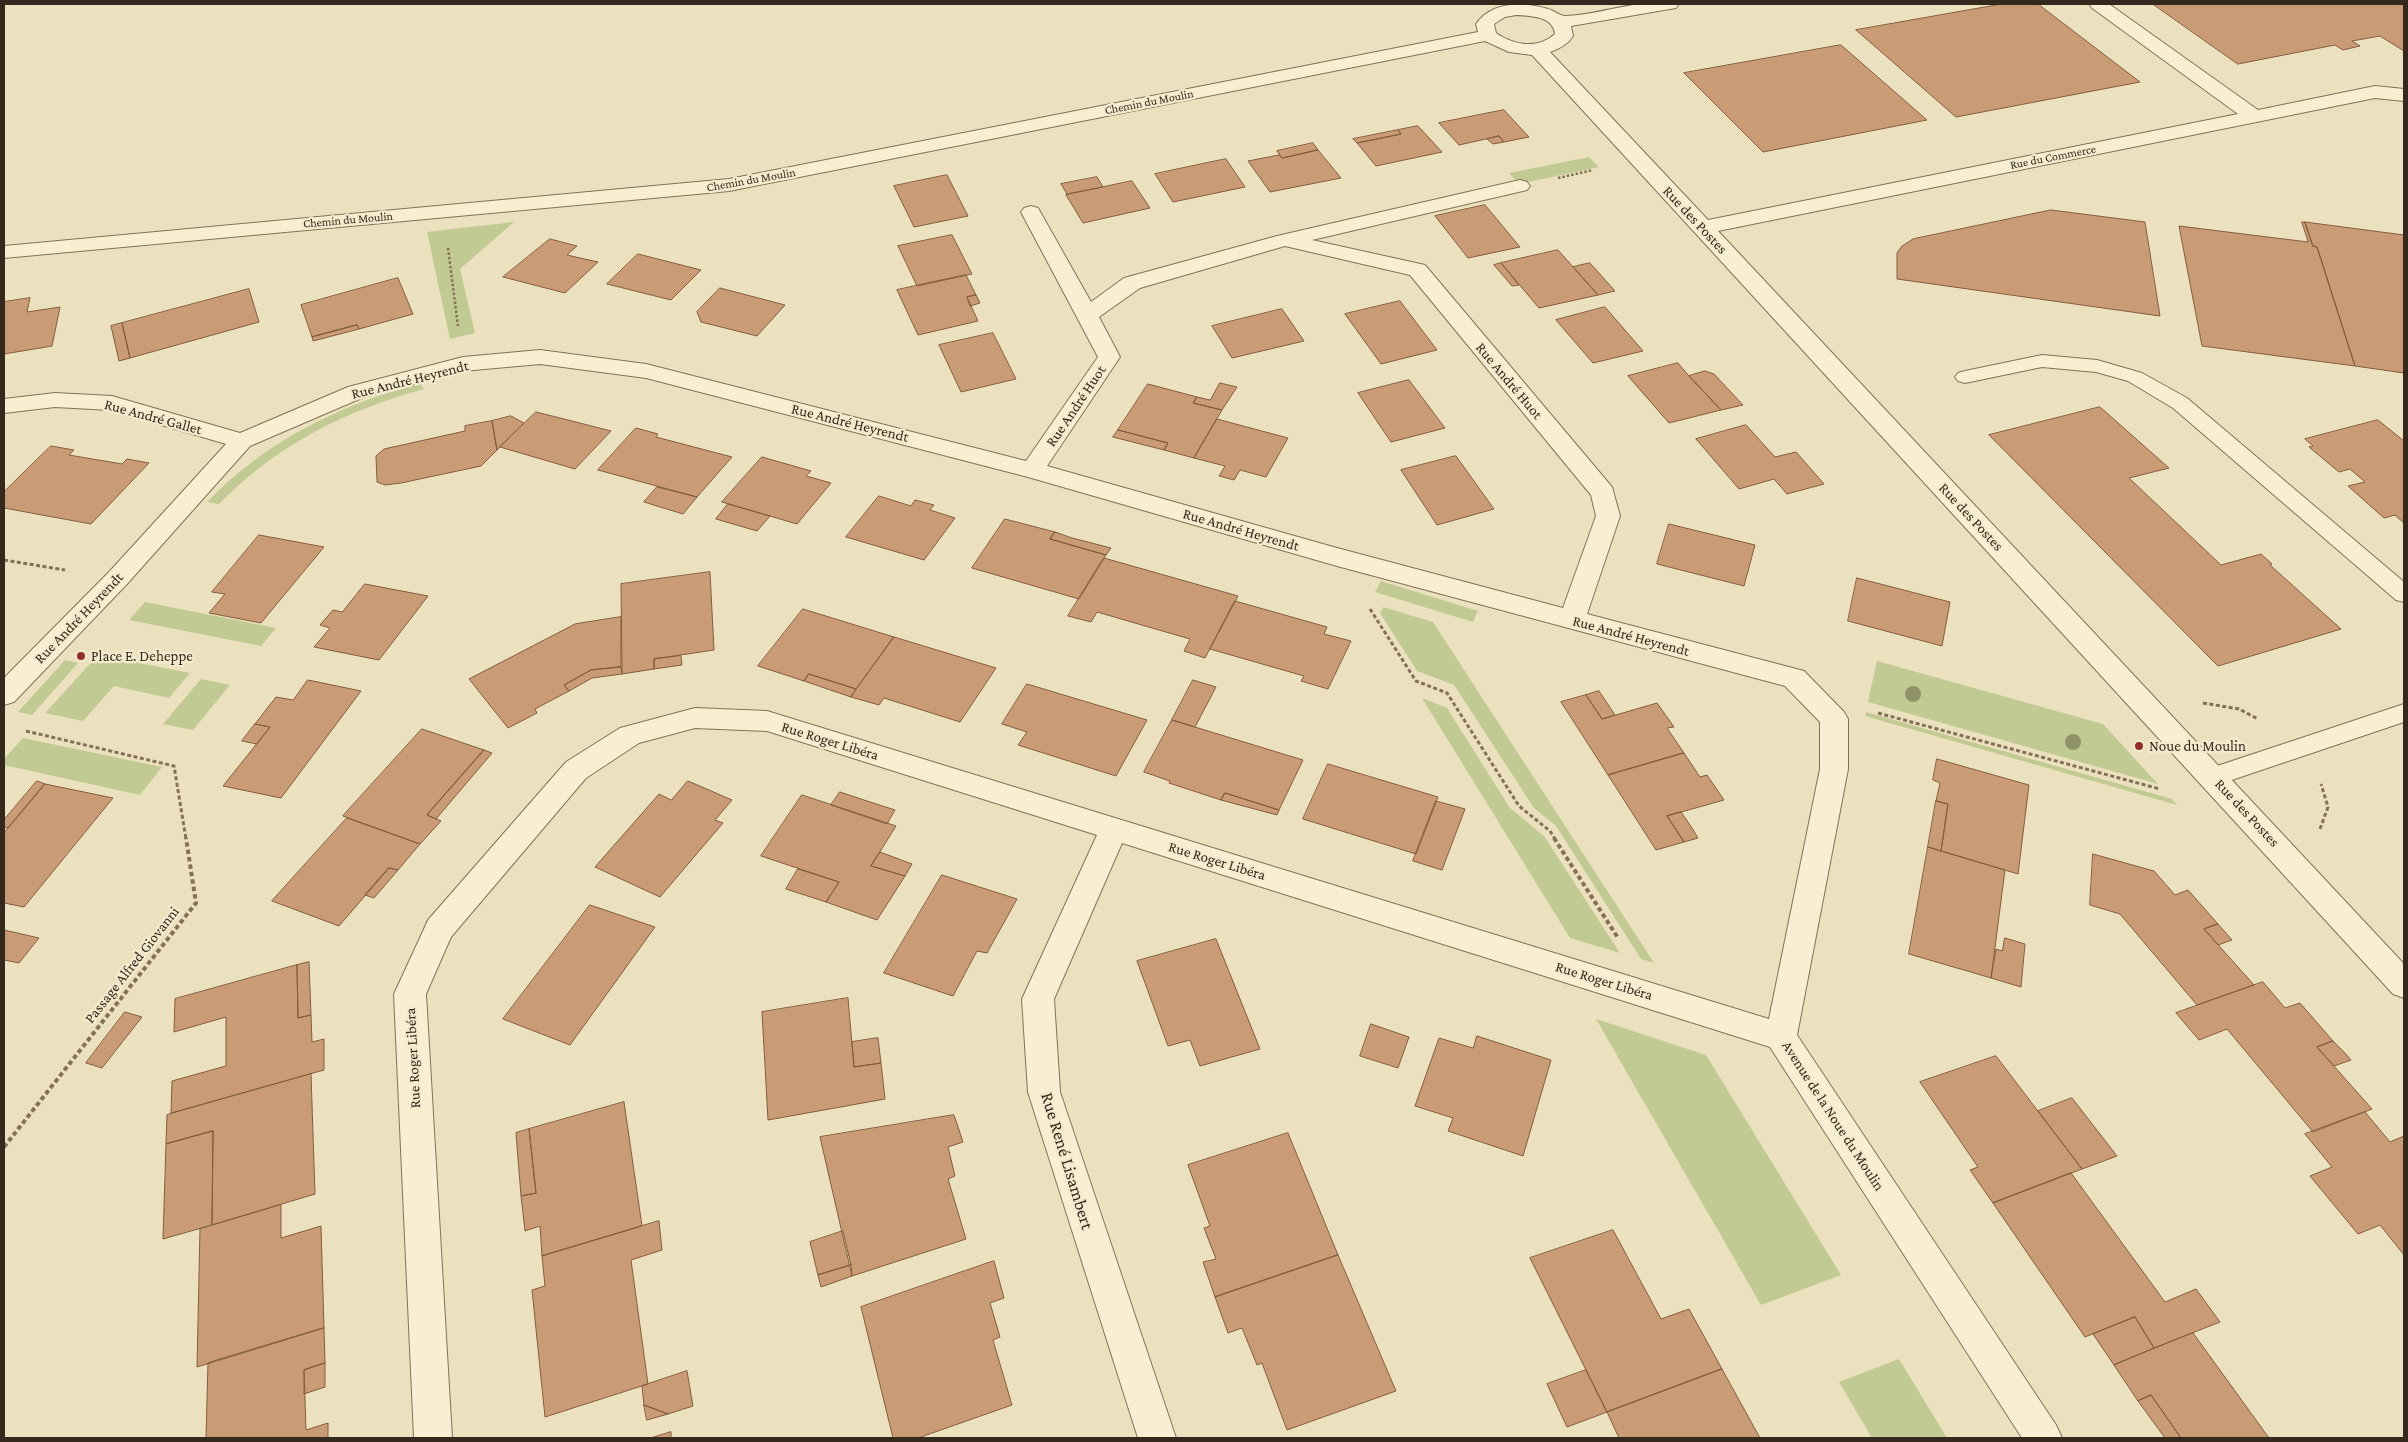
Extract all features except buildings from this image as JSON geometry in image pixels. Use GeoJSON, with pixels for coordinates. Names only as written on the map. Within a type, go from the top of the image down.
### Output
{"type":"FeatureCollection","features":[{"type":"Feature","properties":{"kind":"street"},"geometry":{"type":"LineString","coordinates":[[1560,22],[1670,4]]}},
{"type":"Feature","properties":{"kind":"street"},"geometry":{"type":"LineString","coordinates":[[2098,4],[2255,116]]}},
{"type":"Feature","properties":{"kind":"street"},"geometry":{"type":"LineString","coordinates":[[1501,8],[1529,10],[1541,13],[1560,22],[1565,29],[1564,36],[1549,47],[1537,49],[1513,48],[1494,40],[1488,35],[1485,24],[1501,8]]}},
{"type":"Feature","properties":{"kind":"street","name":"Chemin du Moulin"},"geometry":{"type":"LineString","coordinates":[[4,252],[729,186],[1488,35]]}},
{"type":"Feature","properties":{"kind":"street","name":"Rue des Postes"},"geometry":{"type":"LineString","coordinates":[[1537,49],[1701,228],[2214,777],[2404,985]]}},
{"type":"Feature","properties":{"kind":"street","name":"Rue du Commerce"},"geometry":{"type":"LineString","coordinates":[[1701,228],[2375,92],[2404,95]]}},
{"type":"Feature","properties":{"kind":"street","name":"Rue André Huot"},"geometry":{"type":"LineString","coordinates":[[1087,315],[1132,283],[1284,240],[1520,186]]}},
{"type":"Feature","properties":{"kind":"street","name":"Rue André Huot"},"geometry":{"type":"LineString","coordinates":[[1031,212],[1109,357],[1032,470]]}},
{"type":"Feature","properties":{"kind":"street","name":"Rue André Huot"},"geometry":{"type":"LineString","coordinates":[[1284,240],[1417,270],[1603,493],[1608,516],[1572,620]]}},
{"type":"Feature","properties":{"kind":"street","name":"Rue André Heyrendt"},"geometry":{"type":"LineString","coordinates":[[4,695],[118,578],[242,441],[356,392],[463,364],[540,357],[646,371],[1032,470],[1337,557],[1572,620],[1803,687]]}},
{"type":"Feature","properties":{"kind":"street","name":"Rue André Gallet"},"geometry":{"type":"LineString","coordinates":[[4,406],[55,400],[112,403],[242,441]]}},
{"type":"Feature","properties":{"kind":"street","name":"Avenue de la Noue du Moulin"},"geometry":{"type":"LineString","coordinates":[[1803,687],[1834,719],[1834,769],[1781,1037],[2043,1438]]}},
{"type":"Feature","properties":{"kind":"street","name":"Rue Roger Libéra"},"geometry":{"type":"LineString","coordinates":[[433,1438],[410,994],[439,929],[576,770],[630,735],[695,718],[767,721],[1781,1037]]}},
{"type":"Feature","properties":{"kind":"street","name":"Rue René Lisambert"},"geometry":{"type":"LineString","coordinates":[[1114,829],[1038,999],[1044,1092],[1157,1438]]}},
{"type":"Feature","properties":{"kind":"lane"},"geometry":{"type":"LineString","coordinates":[[1964,377],[2042,361],[2097,366],[2135,377],[2180,402],[2404,594]]}},
{"type":"Feature","properties":{"kind":"lane"},"geometry":{"type":"LineString","coordinates":[[2214,777],[2404,713]]}},
{"type":"Feature","properties":{"kind":"path"},"geometry":{"type":"LineString","coordinates":[[1520,186],[1639,160]]}},
{"type":"Feature","properties":{"kind":"path"},"geometry":{"type":"LineString","coordinates":[[444,211],[463,364]]}},
{"type":"Feature","properties":{"kind":"path"},"geometry":{"type":"LineString","coordinates":[[1337,557],[1416,681],[1447,693],[1519,806],[1550,831],[1656,997]]}},
{"type":"Feature","properties":{"kind":"path"},"geometry":{"type":"LineString","coordinates":[[4,560],[118,578]]}},
{"type":"Feature","properties":{"kind":"path"},"geometry":{"type":"LineString","coordinates":[[1803,687],[2165,790]]}},
{"type":"Feature","properties":{"kind":"path","name":"Passage Alfred Giovanni"},"geometry":{"type":"LineString","coordinates":[[4,1147],[196,903],[174,766],[23,730]]}},
{"type":"Feature","properties":{"kind":"path"},"geometry":{"type":"LineString","coordinates":[[2276,844],[2320,829],[2327,836]]}},
{"type":"Feature","properties":{"kind":"green space"},"geometry":{"type":"Polygon","coordinates":[[[1589,157],[1599,167],[1519,184],[1509,173],[1589,157]]]}},
{"type":"Feature","properties":{"kind":"green space"},"geometry":{"type":"Polygon","coordinates":[[[514,222],[460,269],[475,333],[450,339],[427,232],[514,222]]]}},
{"type":"Feature","properties":{"kind":"green space"},"geometry":{"type":"Polygon","coordinates":[[[420,383],[424,389],[366,408],[339,419],[313,433],[288,447],[264,464],[219,504],[207,502],[254,460],[305,428],[332,414],[420,383]]]}},
{"type":"Feature","properties":{"kind":"green space"},"geometry":{"type":"Polygon","coordinates":[[[1381,581],[1478,611],[1473,622],[1375,592],[1381,581]]]}},
{"type":"Feature","properties":{"kind":"green space"},"geometry":{"type":"Polygon","coordinates":[[[145,602],[276,628],[261,646],[129,620],[145,602]]]}},
{"type":"Feature","properties":{"kind":"green space"},"geometry":{"type":"Polygon","coordinates":[[[1383,607],[1433,622],[1654,963],[1641,959],[1556,826],[1534,808],[1454,685],[1417,671],[1380,613],[1383,607]]]}},
{"type":"Feature","properties":{"kind":"green space"},"geometry":{"type":"Polygon","coordinates":[[[98,655],[190,673],[169,698],[114,686],[83,721],[45,713],[98,655]]]}},
{"type":"Feature","properties":{"kind":"green space"},"geometry":{"type":"Polygon","coordinates":[[[65,660],[78,663],[32,715],[18,712],[65,660]]]}},
{"type":"Feature","properties":{"kind":"green space"},"geometry":{"type":"Polygon","coordinates":[[[1877,661],[2103,724],[2158,784],[1868,702],[1877,661]]]}},
{"type":"Feature","properties":{"kind":"green space"},"geometry":{"type":"Polygon","coordinates":[[[201,679],[230,685],[193,730],[163,724],[201,679]]]}},
{"type":"Feature","properties":{"kind":"green space"},"geometry":{"type":"Polygon","coordinates":[[[1422,698],[1447,708],[1510,808],[1544,836],[1620,953],[1570,938],[1422,698]]]}},
{"type":"Feature","properties":{"kind":"green space"},"geometry":{"type":"Polygon","coordinates":[[[1866,712],[2172,799],[2177,805],[1865,716],[1866,712]]]}},
{"type":"Feature","properties":{"kind":"green space"},"geometry":{"type":"Polygon","coordinates":[[[23,738],[162,767],[140,795],[4,765],[4,759],[23,738]]]}},
{"type":"Feature","properties":{"kind":"green space"},"geometry":{"type":"Polygon","coordinates":[[[1596,1019],[1706,1055],[1841,1275],[1761,1305],[1596,1019]]]}},
{"type":"Feature","properties":{"kind":"green space"},"geometry":{"type":"Polygon","coordinates":[[[1899,1359],[1947,1438],[1872,1438],[1839,1382],[1899,1359]]]}},
{"type":"Feature","properties":{"kind":"place","name":"Place E. Deheppe"},"geometry":{"type":"Point","coordinates":[81,656]}},
{"type":"Feature","properties":{"kind":"place","name":"Noue du Moulin"},"geometry":{"type":"Point","coordinates":[2139,746]}}]}
